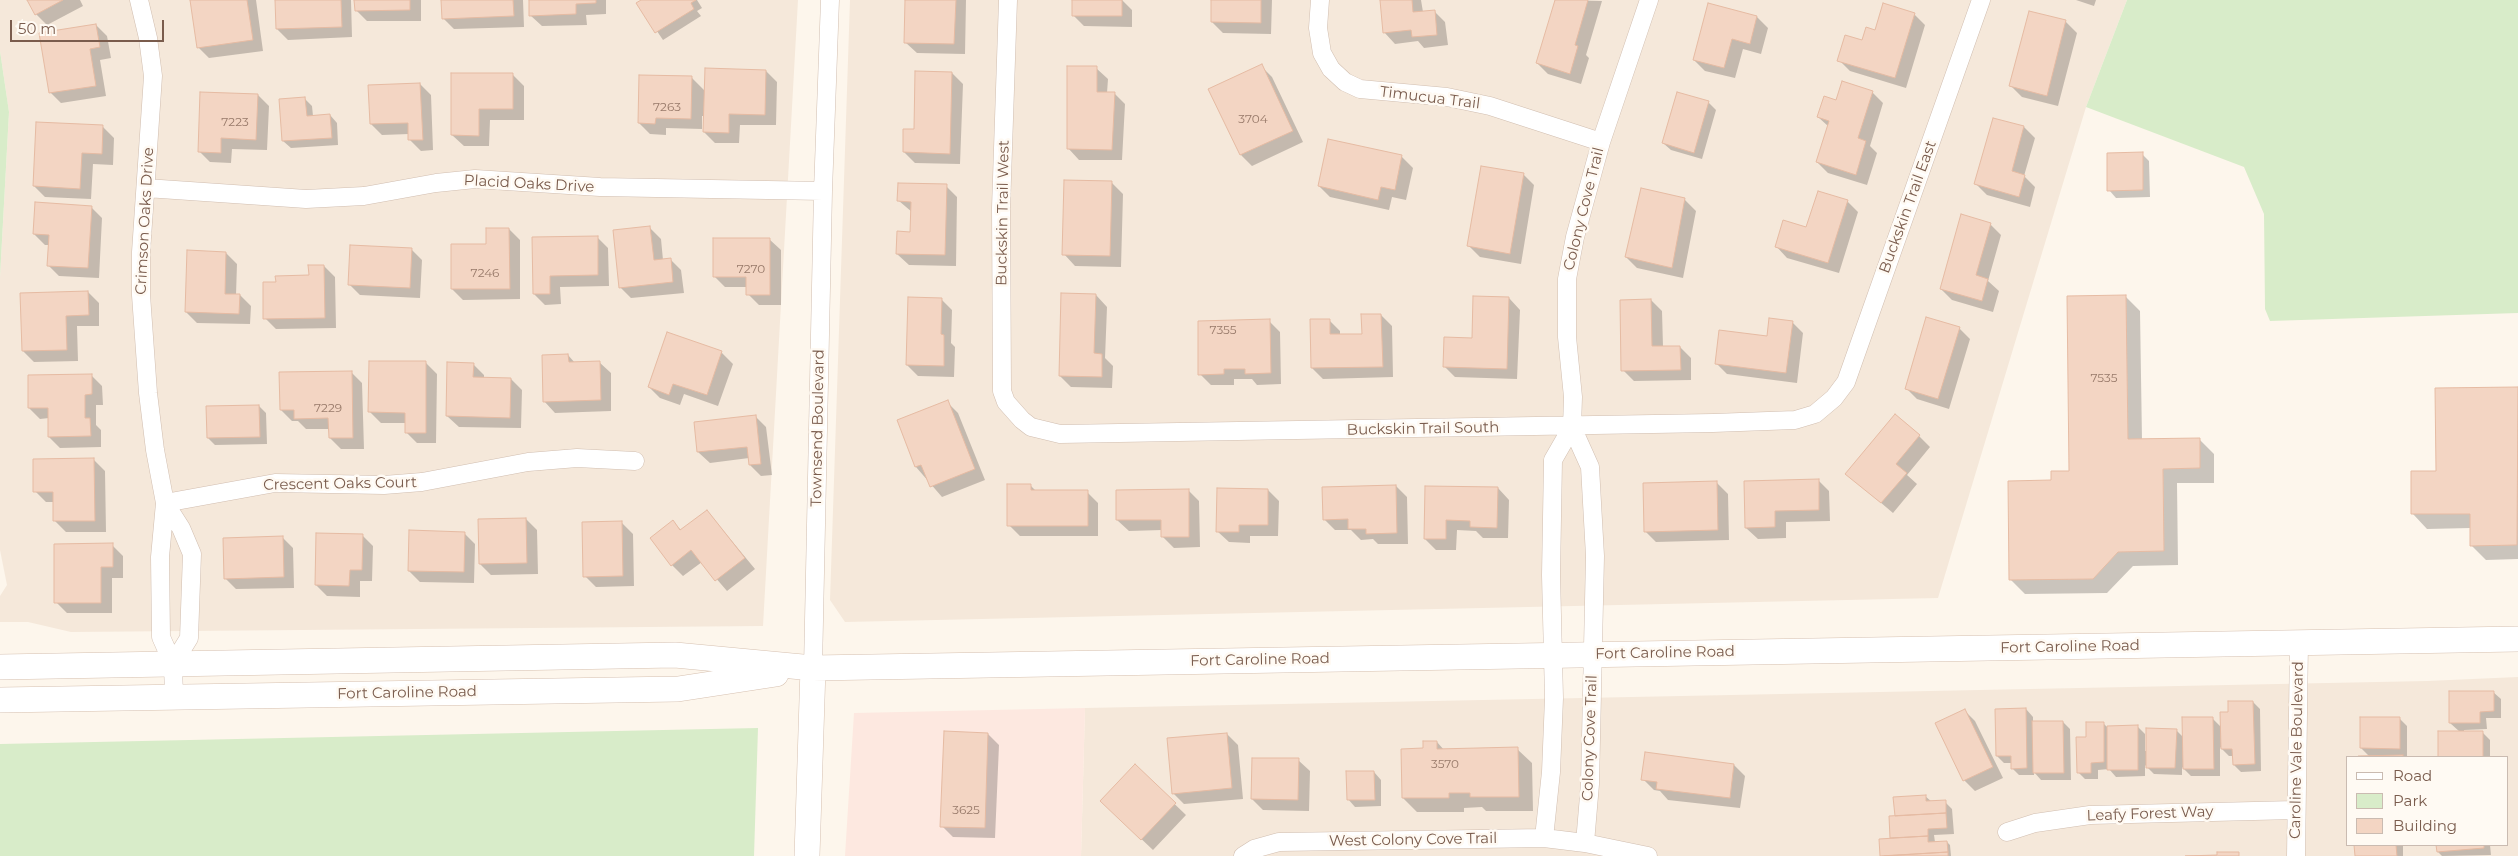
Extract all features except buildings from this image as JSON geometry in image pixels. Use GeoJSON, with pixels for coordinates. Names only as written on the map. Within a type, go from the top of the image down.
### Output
{"type":"FeatureCollection","features":[{"type":"Feature","properties":{"kind":"street","name":"Crimson Oaks Drive"},"geometry":{"type":"LineString","coordinates":[[139,0],[148,38],[152,76],[141,252],[141,295],[148,394],[155,450],[165,503],[160,558],[161,637],[173,664],[174,697]]}},
{"type":"Feature","properties":{"kind":"street","name":"Townsend Boulevard"},"geometry":{"type":"LineString","coordinates":[[806,856],[813,668],[823,191],[830,0]]}},
{"type":"Feature","properties":{"kind":"street","name":"Buckskin Trail West"},"geometry":{"type":"LineString","coordinates":[[1008,0],[1001,208],[1001,372],[1006,402],[1022,420]]}},
{"type":"Feature","properties":{"kind":"street","name":"Timucua Trail"},"geometry":{"type":"LineString","coordinates":[[1320,0],[1318,28],[1322,53],[1331,70],[1345,82],[1360,89],[1446,97],[1490,106],[1601,142]]}},
{"type":"Feature","properties":{"kind":"street","name":"Colony Cove Trail"},"geometry":{"type":"LineString","coordinates":[[1585,843],[1590,784],[1595,556],[1590,467],[1572,426],[1573,396],[1567,337],[1567,279],[1575,237],[1601,142],[1650,0]]}},
{"type":"Feature","properties":{"kind":"street","name":"Buckskin Trail East"},"geometry":{"type":"LineString","coordinates":[[1824,407],[1846,382],[1981,0]]}},
{"type":"Feature","properties":{"kind":"street","name":"Placid Oaks Drive"},"geometry":{"type":"LineString","coordinates":[[146,188],[306,199],[364,196],[436,183],[475,179],[600,188],[823,191]]}},
{"type":"Feature","properties":{"kind":"street","name":"Buckskin Trail South"},"geometry":{"type":"LineString","coordinates":[[1022,420],[1031,426],[1060,434],[1572,426],[1796,420],[1815,414],[1824,407]]}},
{"type":"Feature","properties":{"kind":"street","name":"Colony Cove Trail"},"geometry":{"type":"LineString","coordinates":[[1544,838],[1551,772],[1554,654],[1551,575],[1553,460],[1572,426]]}},
{"type":"Feature","properties":{"kind":"street","name":"Crescent Oaks Court"},"geometry":{"type":"LineString","coordinates":[[165,503],[275,483],[384,485],[422,482],[528,462],[577,458],[634,461]]}},
{"type":"Feature","properties":{"kind":"street","name":"Crimson Oaks Drive"},"geometry":{"type":"LineString","coordinates":[[165,503],[181,528],[192,554],[189,638],[173,664]]}},
{"type":"Feature","properties":{"kind":"street","name":"Fort Caroline Road"},"geometry":{"type":"LineString","coordinates":[[0,667],[675,655],[813,668],[2518,639]]}},
{"type":"Feature","properties":{"kind":"street","name":"Caroline Vale Boulevard"},"geometry":{"type":"LineString","coordinates":[[2296,856],[2299,643]]}},
{"type":"Feature","properties":{"kind":"street","name":"Fort Caroline Road"},"geometry":{"type":"LineString","coordinates":[[0,700],[678,690],[813,668]]}},
{"type":"Feature","properties":{"kind":"street","name":"Leafy Forest Way"},"geometry":{"type":"LineString","coordinates":[[2007,832],[2035,823],[2090,815],[2296,810]]}},
{"type":"Feature","properties":{"kind":"street","name":"West Colony Cove Trail"},"geometry":{"type":"LineString","coordinates":[[1243,856],[1254,849],[1279,842],[1544,838],[1585,843],[1648,856]]}},
{"type":"Feature","properties":{"kind":"shaded area"},"geometry":{"type":"Polygon","coordinates":[[[0,0],[798,0],[763,626],[71,632],[28,622],[0,622],[0,596],[7,585],[0,550],[0,277],[9,112],[0,51],[0,0]]]}},
{"type":"Feature","properties":{"kind":"shaded area"},"geometry":{"type":"Polygon","coordinates":[[[850,0],[2127,0],[2086,107],[1938,598],[845,622],[830,600],[850,0]]]}},
{"type":"Feature","properties":{"kind":"shaded area"},"geometry":{"type":"Polygon","coordinates":[[[2518,677],[2518,856],[1081,856],[1085,708],[2427,681],[2518,677]]]}},
{"type":"Feature","properties":{"kind":"shaded area"},"geometry":{"type":"Polygon","coordinates":[[[1085,708],[1081,856],[845,856],[854,713],[1085,708]]]}},
{"type":"Feature","properties":{"kind":"green space"},"geometry":{"type":"Polygon","coordinates":[[[2127,0],[2518,0],[2518,313],[2270,321],[2265,309],[2264,214],[2244,167],[2086,107],[2127,0]]]}},
{"type":"Feature","properties":{"kind":"green space"},"geometry":{"type":"Polygon","coordinates":[[[0,51],[9,112],[0,277],[0,51]]]}},
{"type":"Feature","properties":{"kind":"green space"},"geometry":{"type":"Polygon","coordinates":[[[758,728],[754,856],[0,856],[0,744],[758,728]]]}}]}
